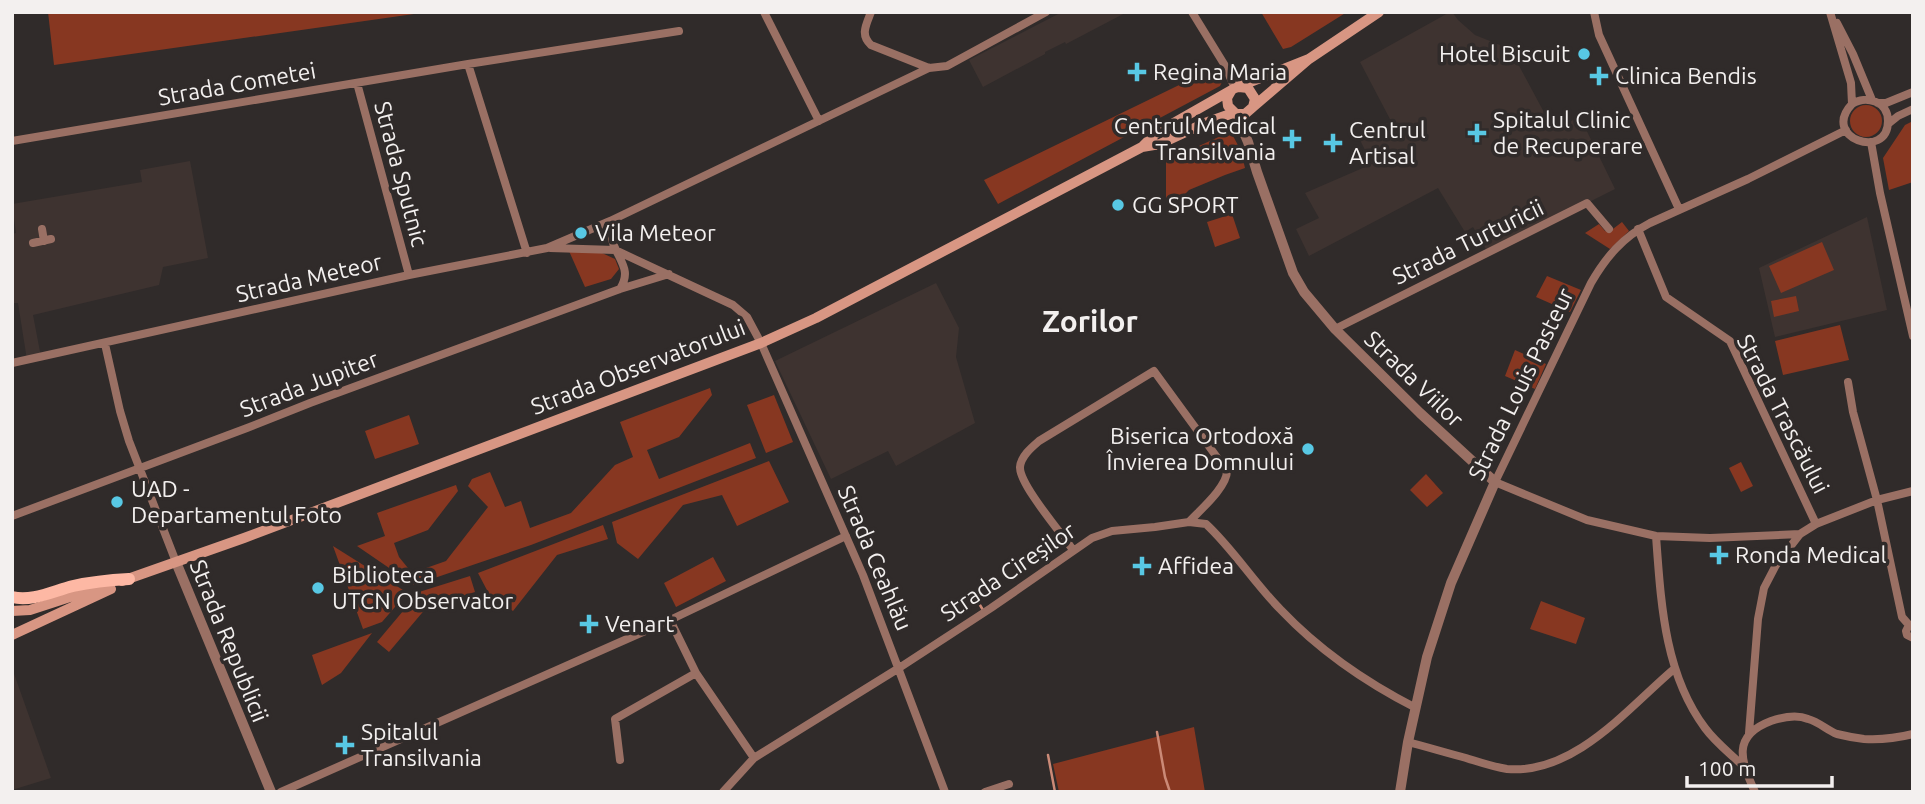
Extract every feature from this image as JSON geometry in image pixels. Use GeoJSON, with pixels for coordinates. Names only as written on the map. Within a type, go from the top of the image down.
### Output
{"type":"FeatureCollection","features":[{"type":"Feature","properties":{"kind":"main road","name":"Strada Observatorului"},"geometry":{"type":"LineString","coordinates":[[1252,109],[1309,59],[1378,12]]}},
{"type":"Feature","properties":{"kind":"main road","name":"Strada Observatorului"},"geometry":{"type":"LineString","coordinates":[[12,611],[30,610],[129,579],[761,343],[816,318],[1142,147],[1156,133],[1235,88],[1309,59]]}},
{"type":"Feature","properties":{"kind":"main road"},"geometry":{"type":"LineString","coordinates":[[1235,88],[1248,88],[1254,94],[1255,103],[1252,109],[1245,114],[1235,114],[1228,106],[1227,98],[1235,88]]}},
{"type":"Feature","properties":{"kind":"main road","name":"Strada Observatorului"},"geometry":{"type":"LineString","coordinates":[[1142,147],[1160,144],[1219,117],[1235,114]]}},
{"type":"Feature","properties":{"kind":"main road","name":"Strada Observatorului"},"geometry":{"type":"LineString","coordinates":[[13,634],[129,579]]}},
{"type":"Feature","properties":{"kind":"main road"},"geometry":{"type":"LineString","coordinates":[[12,597],[27,599],[102,581],[129,579]]}},
{"type":"Feature","properties":{"kind":"street"},"geometry":{"type":"LineString","coordinates":[[764,12],[819,121]]}},
{"type":"Feature","properties":{"kind":"street"},"geometry":{"type":"LineString","coordinates":[[871,12],[864,32],[871,45],[929,68]]}},
{"type":"Feature","properties":{"kind":"street","name":"Strada Meteor"},"geometry":{"type":"LineString","coordinates":[[12,363],[408,275],[547,248],[929,68],[947,65],[1046,12]]}},
{"type":"Feature","properties":{"kind":"street"},"geometry":{"type":"LineString","coordinates":[[1192,12],[1224,64],[1235,88]]}},
{"type":"Feature","properties":{"kind":"street"},"geometry":{"type":"LineString","coordinates":[[1594,12],[1599,35],[1679,209]]}},
{"type":"Feature","properties":{"kind":"street"},"geometry":{"type":"LineString","coordinates":[[1831,12],[1875,101],[1887,114],[1888,124],[1884,134],[1876,141],[1856,141],[1846,130],[1844,119],[1852,104],[1861,100],[1875,101],[1886,103],[1913,92]]}},
{"type":"Feature","properties":{"kind":"street"},"geometry":{"type":"LineString","coordinates":[[1831,12],[1850,77],[1852,104]]}},
{"type":"Feature","properties":{"kind":"street","name":"Strada Cometei"},"geometry":{"type":"LineString","coordinates":[[12,141],[679,31]]}},
{"type":"Feature","properties":{"kind":"street"},"geometry":{"type":"LineString","coordinates":[[468,64],[527,253]]}},
{"type":"Feature","properties":{"kind":"street","name":"Strada Sputnic"},"geometry":{"type":"LineString","coordinates":[[357,83],[408,275]]}},
{"type":"Feature","properties":{"kind":"street","name":"Strada Viilor"},"geometry":{"type":"LineString","coordinates":[[1248,142],[1248,120],[1252,109]]}},
{"type":"Feature","properties":{"kind":"street"},"geometry":{"type":"LineString","coordinates":[[1888,124],[1913,109]]}},
{"type":"Feature","properties":{"kind":"street","name":"Strada Viilor"},"geometry":{"type":"LineString","coordinates":[[1235,114],[1248,142],[1293,273],[1304,292],[1335,329],[1495,482],[1587,520],[1656,536],[1710,538],[1800,534]]}},
{"type":"Feature","properties":{"kind":"street"},"geometry":{"type":"LineString","coordinates":[[1219,117],[1232,121],[1243,129]]}},
{"type":"Feature","properties":{"kind":"street","name":"Strada Louis Pasteur"},"geometry":{"type":"LineString","coordinates":[[1400,792],[1427,657],[1451,583],[1495,482],[1595,276],[1609,255],[1638,229],[1846,130]]}},
{"type":"Feature","properties":{"kind":"street"},"geometry":{"type":"LineString","coordinates":[[1871,142],[1880,194],[1913,336]]}},
{"type":"Feature","properties":{"kind":"street","name":"Strada Turturicii"},"geometry":{"type":"LineString","coordinates":[[1335,329],[1587,203],[1609,229]]}},
{"type":"Feature","properties":{"kind":"street"},"geometry":{"type":"LineString","coordinates":[[610,220],[610,234],[615,250],[626,271],[620,289]]}},
{"type":"Feature","properties":{"kind":"street"},"geometry":{"type":"LineString","coordinates":[[33,243],[48,240],[41,229]]}},
{"type":"Feature","properties":{"kind":"street","name":"Strada Trascăului"},"geometry":{"type":"LineString","coordinates":[[1638,229],[1666,296],[1730,341],[1816,524]]}},
{"type":"Feature","properties":{"kind":"street"},"geometry":{"type":"LineString","coordinates":[[547,248],[615,250],[739,309],[747,317],[761,343]]}},
{"type":"Feature","properties":{"kind":"street","name":"Strada Jupiter"},"geometry":{"type":"LineString","coordinates":[[12,516],[310,402],[620,289],[669,274]]}},
{"type":"Feature","properties":{"kind":"street","name":"Strada Ceahlău"},"geometry":{"type":"LineString","coordinates":[[761,343],[846,536],[900,668],[945,792]]}},
{"type":"Feature","properties":{"kind":"street","name":"Strada Republicii"},"geometry":{"type":"LineString","coordinates":[[105,344],[120,411],[140,468],[271,792]]}},
{"type":"Feature","properties":{"kind":"street"},"geometry":{"type":"LineString","coordinates":[[1073,550],[1024,482],[1020,467],[1022,460],[1039,441],[1154,371],[1227,471],[1225,481],[1189,522]]}},
{"type":"Feature","properties":{"kind":"street"},"geometry":{"type":"LineString","coordinates":[[1848,382],[1902,617],[1911,624],[1906,631],[1911,637]]}},
{"type":"Feature","properties":{"kind":"street"},"geometry":{"type":"LineString","coordinates":[[1755,792],[1744,766],[1744,743],[1749,733],[1758,619],[1764,588],[1776,565],[1800,534],[1816,524],[1877,500],[1913,491]]}},
{"type":"Feature","properties":{"kind":"street"},"geometry":{"type":"LineString","coordinates":[[1189,522],[1206,524],[1280,610],[1318,643],[1371,682],[1416,708]]}},
{"type":"Feature","properties":{"kind":"street","name":"Strada Cireșilor"},"geometry":{"type":"LineString","coordinates":[[723,792],[754,758],[900,668],[1091,538],[1112,531],[1189,522]]}},
{"type":"Feature","properties":{"kind":"street"},"geometry":{"type":"LineString","coordinates":[[281,792],[670,620],[846,536]]}},
{"type":"Feature","properties":{"kind":"street"},"geometry":{"type":"LineString","coordinates":[[1656,536],[1662,604],[1674,669],[1707,731],[1744,766]]}},
{"type":"Feature","properties":{"kind":"street"},"geometry":{"type":"LineString","coordinates":[[670,620],[695,673],[754,758]]}},
{"type":"Feature","properties":{"kind":"street"},"geometry":{"type":"LineString","coordinates":[[1408,742],[1494,767],[1518,769],[1540,766],[1562,758],[1597,737],[1674,669]]}},
{"type":"Feature","properties":{"kind":"street"},"geometry":{"type":"LineString","coordinates":[[620,760],[615,719],[695,673]]}},
{"type":"Feature","properties":{"kind":"street"},"geometry":{"type":"LineString","coordinates":[[1749,733],[1775,720],[1795,716],[1807,718],[1837,733],[1864,739],[1897,738],[1913,734]]}},
{"type":"Feature","properties":{"kind":"street"},"geometry":{"type":"LineString","coordinates":[[985,792],[1009,784]]}},
{"type":"Feature","properties":{"kind":"shaded area"},"geometry":{"type":"Polygon","coordinates":[[[48,12],[428,12],[54,65],[48,12]]]}},
{"type":"Feature","properties":{"kind":"shaded area"},"geometry":{"type":"Polygon","coordinates":[[[1062,12],[1127,12],[1045,52],[983,87],[969,60],[1062,12]]]}},
{"type":"Feature","properties":{"kind":"shaded area"},"geometry":{"type":"Polygon","coordinates":[[[1261,12],[1347,12],[1291,47],[1283,49],[1261,12]]]}},
{"type":"Feature","properties":{"kind":"shaded area","name":"Spitalul Clinic de Recuperare"},"geometry":{"type":"Polygon","coordinates":[[[1450,12],[1475,35],[1510,49],[1553,129],[1580,117],[1615,189],[1488,253],[1473,227],[1465,232],[1438,188],[1309,256],[1296,229],[1319,218],[1305,193],[1372,164],[1358,136],[1391,121],[1360,62],[1450,12]]]}},
{"type":"Feature","properties":{"kind":"shaded area"},"geometry":{"type":"Polygon","coordinates":[[[1214,68],[1222,82],[1220,86],[998,204],[984,180],[1214,68]]]}},
{"type":"Feature","properties":{"kind":"shaded area"},"geometry":{"type":"Polygon","coordinates":[[[1866,105],[1877,110],[1882,121],[1877,132],[1866,137],[1855,132],[1850,121],[1855,110],[1866,105]]]}},
{"type":"Feature","properties":{"kind":"shaded area"},"geometry":{"type":"Polygon","coordinates":[[[1913,121],[1913,182],[1889,190],[1883,158],[1905,125],[1913,121]]]}},
{"type":"Feature","properties":{"kind":"shaded area"},"geometry":{"type":"Polygon","coordinates":[[[1232,134],[1241,151],[1245,168],[1189,190],[1174,205],[1166,198],[1166,161],[1223,135],[1232,134]]]}},
{"type":"Feature","properties":{"kind":"shaded area"},"geometry":{"type":"Polygon","coordinates":[[[190,161],[208,258],[163,267],[159,285],[33,315],[41,357],[27,360],[18,303],[12,303],[12,234],[16,233],[12,204],[142,182],[140,170],[190,161]]]}},
{"type":"Feature","properties":{"kind":"shaded area"},"geometry":{"type":"Polygon","coordinates":[[[1232,214],[1240,238],[1215,247],[1207,222],[1232,214]]]}},
{"type":"Feature","properties":{"kind":"shaded area"},"geometry":{"type":"Polygon","coordinates":[[[1867,217],[1887,310],[1775,337],[1759,268],[1867,217]]]}},
{"type":"Feature","properties":{"kind":"shaded area"},"geometry":{"type":"Polygon","coordinates":[[[1622,222],[1629,231],[1610,249],[1585,233],[1599,224],[1609,232],[1622,222]]]}},
{"type":"Feature","properties":{"kind":"shaded area"},"geometry":{"type":"Polygon","coordinates":[[[1822,242],[1834,270],[1781,293],[1769,266],[1822,242]]]}},
{"type":"Feature","properties":{"kind":"shaded area"},"geometry":{"type":"Polygon","coordinates":[[[569,251],[602,253],[615,259],[619,269],[611,279],[585,287],[569,251]]]}},
{"type":"Feature","properties":{"kind":"shaded area"},"geometry":{"type":"Polygon","coordinates":[[[1547,276],[1581,290],[1570,312],[1536,297],[1547,276]]]}},
{"type":"Feature","properties":{"kind":"shaded area"},"geometry":{"type":"Polygon","coordinates":[[[936,283],[959,328],[956,357],[975,423],[896,466],[888,451],[831,479],[775,361],[936,283]]]}},
{"type":"Feature","properties":{"kind":"shaded area"},"geometry":{"type":"Polygon","coordinates":[[[1796,296],[1799,311],[1774,317],[1771,301],[1796,296]]]}},
{"type":"Feature","properties":{"kind":"shaded area"},"geometry":{"type":"Polygon","coordinates":[[[1840,325],[1849,360],[1783,375],[1775,341],[1840,325]]]}},
{"type":"Feature","properties":{"kind":"shaded area"},"geometry":{"type":"Polygon","coordinates":[[[1515,350],[1546,364],[1535,389],[1505,376],[1515,350]]]}},
{"type":"Feature","properties":{"kind":"shaded area"},"geometry":{"type":"Polygon","coordinates":[[[710,388],[712,395],[679,437],[647,450],[659,479],[750,443],[756,458],[531,545],[414,585],[357,546],[385,536],[377,513],[456,485],[458,491],[428,530],[394,543],[399,557],[412,573],[446,561],[488,507],[468,486],[472,479],[490,472],[505,507],[521,501],[530,528],[571,513],[615,465],[633,457],[620,422],[710,388]]]}},
{"type":"Feature","properties":{"kind":"shaded area"},"geometry":{"type":"Polygon","coordinates":[[[774,395],[793,442],[766,453],[747,405],[774,395]]]}},
{"type":"Feature","properties":{"kind":"shaded area"},"geometry":{"type":"Polygon","coordinates":[[[409,415],[419,444],[375,459],[365,431],[409,415]]]}},
{"type":"Feature","properties":{"kind":"shaded area"},"geometry":{"type":"Polygon","coordinates":[[[769,461],[789,502],[737,526],[722,495],[683,505],[638,559],[617,543],[612,522],[769,461]]]}},
{"type":"Feature","properties":{"kind":"shaded area"},"geometry":{"type":"Polygon","coordinates":[[[1741,462],[1753,486],[1741,492],[1729,468],[1741,462]]]}},
{"type":"Feature","properties":{"kind":"shaded area"},"geometry":{"type":"Polygon","coordinates":[[[1426,474],[1443,493],[1427,507],[1410,490],[1426,474]]]}},
{"type":"Feature","properties":{"kind":"shaded area"},"geometry":{"type":"Polygon","coordinates":[[[603,525],[608,539],[557,555],[513,611],[489,594],[478,573],[603,525]]]}},
{"type":"Feature","properties":{"kind":"shaded area"},"geometry":{"type":"Polygon","coordinates":[[[333,546],[403,590],[401,600],[382,622],[363,629],[333,546]]]}},
{"type":"Feature","properties":{"kind":"shaded area"},"geometry":{"type":"Polygon","coordinates":[[[713,557],[726,581],[676,607],[664,583],[713,557]]]}},
{"type":"Feature","properties":{"kind":"shaded area"},"geometry":{"type":"Polygon","coordinates":[[[470,576],[475,592],[427,607],[389,652],[377,642],[419,592],[470,576]]]}},
{"type":"Feature","properties":{"kind":"shaded area"},"geometry":{"type":"Polygon","coordinates":[[[1541,601],[1585,618],[1576,644],[1530,629],[1541,601]]]}},
{"type":"Feature","properties":{"kind":"shaded area"},"geometry":{"type":"Polygon","coordinates":[[[372,633],[341,673],[322,685],[312,655],[372,633]]]}},
{"type":"Feature","properties":{"kind":"shaded area"},"geometry":{"type":"Polygon","coordinates":[[[12,668],[51,778],[12,790],[12,668]]]}},
{"type":"Feature","properties":{"kind":"shaded area"},"geometry":{"type":"Polygon","coordinates":[[[1194,727],[1205,792],[1059,792],[1053,764],[1194,727]]]}},
{"type":"Feature","properties":{"kind":"waterway"},"geometry":{"type":"LineString","coordinates":[[972,592],[983,610]]}},
{"type":"Feature","properties":{"kind":"waterway"},"geometry":{"type":"LineString","coordinates":[[1157,732],[1170,792]]}},
{"type":"Feature","properties":{"kind":"waterway"},"geometry":{"type":"LineString","coordinates":[[1048,755],[1055,792]]}},
{"type":"Feature","properties":{"kind":"place","name":"Hotel Biscuit"},"geometry":{"type":"Point","coordinates":[1584,54]}},
{"type":"Feature","properties":{"kind":"place","name":"Regina Maria"},"geometry":{"type":"Point","coordinates":[1137,72]}},
{"type":"Feature","properties":{"kind":"place","name":"Clinica Bendis"},"geometry":{"type":"Point","coordinates":[1599,76]}},
{"type":"Feature","properties":{"kind":"place","name":"Spitalul Clinic de Recuperare"},"geometry":{"type":"Point","coordinates":[1477,133]}},
{"type":"Feature","properties":{"kind":"place","name":"Centrul Medical Transilvania"},"geometry":{"type":"Point","coordinates":[1292,139]}},
{"type":"Feature","properties":{"kind":"place","name":"Centrul Artisal"},"geometry":{"type":"Point","coordinates":[1333,143]}},
{"type":"Feature","properties":{"kind":"place","name":"GG SPORT"},"geometry":{"type":"Point","coordinates":[1118,205]}},
{"type":"Feature","properties":{"kind":"place","name":"Vila Meteor"},"geometry":{"type":"Point","coordinates":[581,233]}},
{"type":"Feature","properties":{"kind":"place","name":"Biserica Ortodoxă Învierea Domnului"},"geometry":{"type":"Point","coordinates":[1308,449]}},
{"type":"Feature","properties":{"kind":"place","name":"UAD - Departamentul Foto"},"geometry":{"type":"Point","coordinates":[117,502]}},
{"type":"Feature","properties":{"kind":"place","name":"Ronda Medical"},"geometry":{"type":"Point","coordinates":[1719,555]}},
{"type":"Feature","properties":{"kind":"place","name":"Affidea"},"geometry":{"type":"Point","coordinates":[1142,566]}},
{"type":"Feature","properties":{"kind":"place","name":"Biblioteca UTCN Observator"},"geometry":{"type":"Point","coordinates":[318,588]}},
{"type":"Feature","properties":{"kind":"place","name":"Venart"},"geometry":{"type":"Point","coordinates":[589,624]}},
{"type":"Feature","properties":{"kind":"place","name":"Spitalul Transilvania"},"geometry":{"type":"Point","coordinates":[345,745]}},
{"type":"Feature","properties":{"kind":"district","name":"Zorilor"},"geometry":{"type":"Point","coordinates":[1090,322]}}]}
